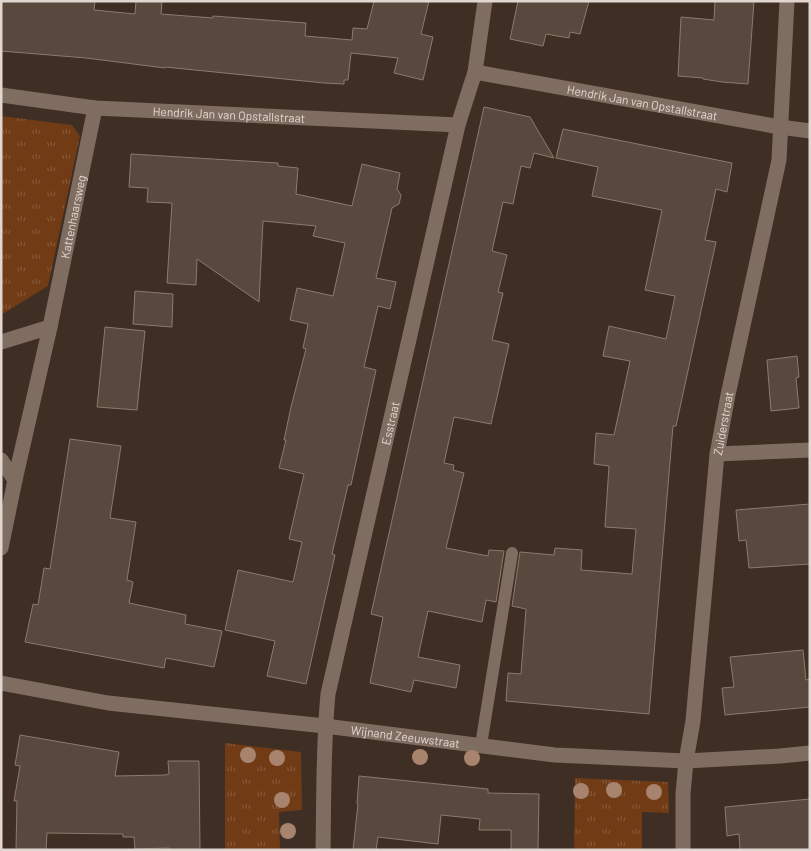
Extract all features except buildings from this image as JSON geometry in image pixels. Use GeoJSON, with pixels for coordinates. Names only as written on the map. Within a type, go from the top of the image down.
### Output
{"type":"FeatureCollection","features":[{"type":"Feature","properties":{"kind":"street","name":"Esstraat"},"geometry":{"type":"LineString","coordinates":[[324,850],[325,726],[328,694],[458,125],[474,72],[485,1]]}},
{"type":"Feature","properties":{"kind":"street","name":"Zuiderstraat"},"geometry":{"type":"LineString","coordinates":[[683,850],[683,794],[686,761],[693,721],[717,454],[779,160],[787,1]]}},
{"type":"Feature","properties":{"kind":"street","name":"Hendrik Jan van Opstallstraat"},"geometry":{"type":"LineString","coordinates":[[474,72],[810,132]]}},
{"type":"Feature","properties":{"kind":"street","name":"Hendrik Jan van Opstallstraat"},"geometry":{"type":"LineString","coordinates":[[1,95],[95,108],[458,125]]}},
{"type":"Feature","properties":{"kind":"street","name":"Kattenhaarsweg"},"geometry":{"type":"LineString","coordinates":[[1,548],[50,327],[95,108]]}},
{"type":"Feature","properties":{"kind":"street"},"geometry":{"type":"LineString","coordinates":[[1,342],[50,327]]}},
{"type":"Feature","properties":{"kind":"street"},"geometry":{"type":"LineString","coordinates":[[717,454],[810,450]]}},
{"type":"Feature","properties":{"kind":"street"},"geometry":{"type":"LineString","coordinates":[[1,460],[15,480]]}},
{"type":"Feature","properties":{"kind":"street","name":"Wijnand Zeeuwstraat"},"geometry":{"type":"LineString","coordinates":[[1,683],[108,703],[325,726],[556,755],[686,761],[810,753]]}},
{"type":"Feature","properties":{"kind":"lane"},"geometry":{"type":"LineString","coordinates":[[481,745],[512,553]]}},
{"type":"Feature","properties":{"kind":"green space"},"geometry":{"type":"Polygon","coordinates":[[[1,116],[72,125],[80,136],[48,286],[1,315],[1,116]]]}},
{"type":"Feature","properties":{"kind":"green space"},"geometry":{"type":"Polygon","coordinates":[[[225,743],[301,752],[302,810],[279,812],[280,850],[225,850],[225,743]]]}},
{"type":"Feature","properties":{"kind":"green space"},"geometry":{"type":"Polygon","coordinates":[[[575,778],[668,782],[669,813],[642,812],[642,850],[574,850],[575,778]]]}}]}
